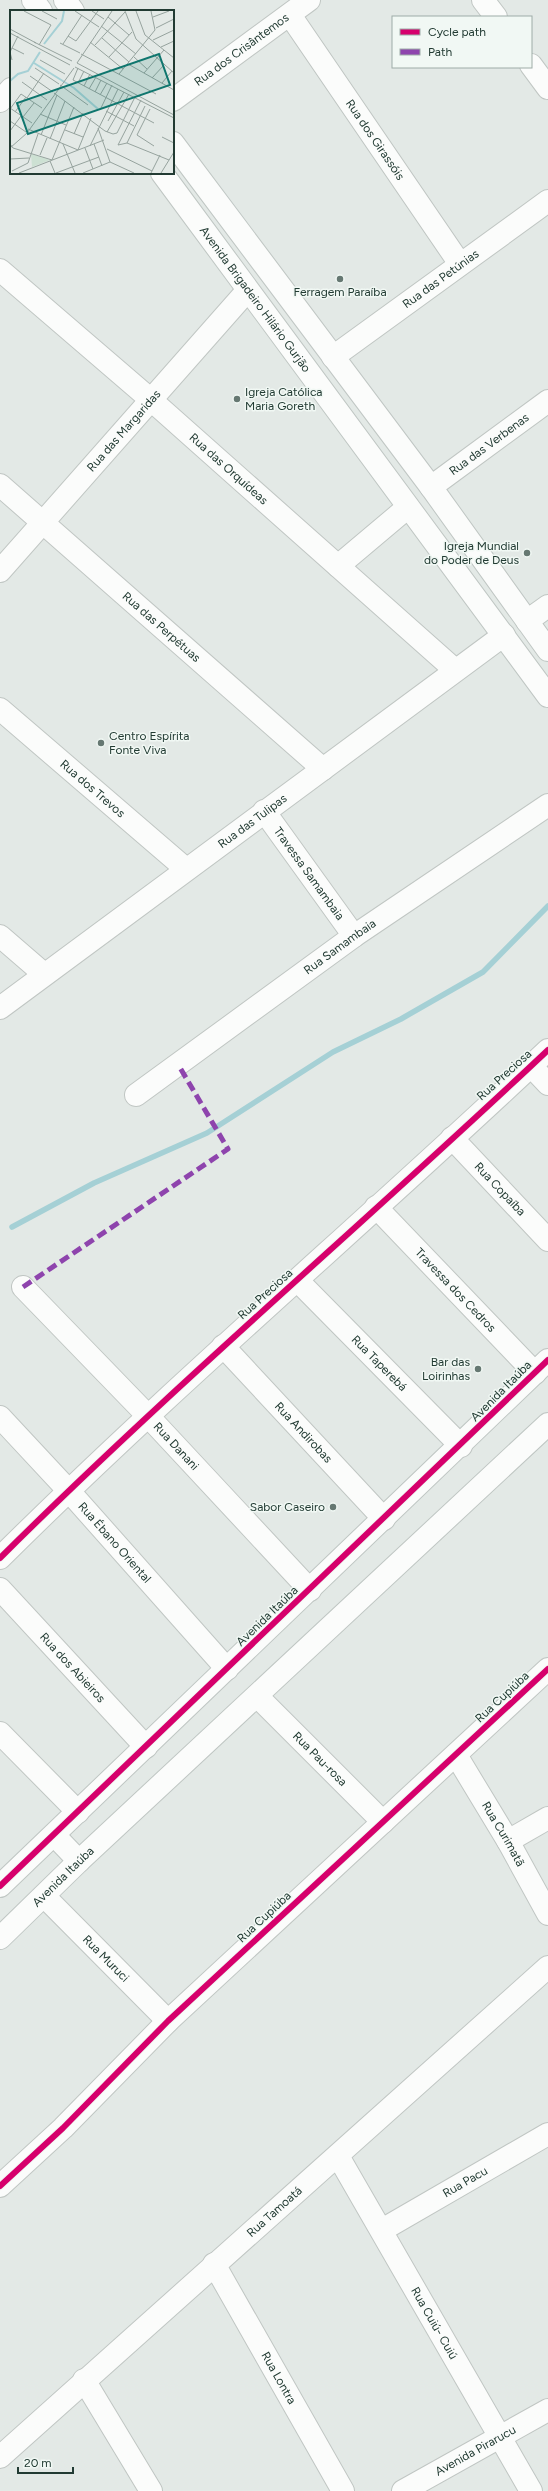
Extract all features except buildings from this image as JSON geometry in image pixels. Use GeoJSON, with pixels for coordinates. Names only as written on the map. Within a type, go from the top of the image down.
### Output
{"type":"FeatureCollection","features":[{"type":"Feature","properties":{"kind":"street"},"geometry":{"type":"LineString","coordinates":[[34,0],[40,10]]}},
{"type":"Feature","properties":{"kind":"street"},"geometry":{"type":"LineString","coordinates":[[65,0],[72,10]]}},
{"type":"Feature","properties":{"kind":"street","name":"Rua dos Crisântemos"},"geometry":{"type":"LineString","coordinates":[[174,99],[309,0]]}},
{"type":"Feature","properties":{"kind":"street"},"geometry":{"type":"LineString","coordinates":[[483,0],[495,16]]}},
{"type":"Feature","properties":{"kind":"street","name":"Rua dos Girassóis"},"geometry":{"type":"LineString","coordinates":[[290,15],[460,264]]}},
{"type":"Feature","properties":{"kind":"street"},"geometry":{"type":"LineString","coordinates":[[532,66],[548,88]]}},
{"type":"Feature","properties":{"kind":"street"},"geometry":{"type":"LineString","coordinates":[[0,101],[10,90]]}},
{"type":"Feature","properties":{"kind":"street"},"geometry":{"type":"LineString","coordinates":[[174,144],[431,487],[548,650]]}},
{"type":"Feature","properties":{"kind":"street","name":"Avenida Brigadeiro Hilário Gurjão"},"geometry":{"type":"LineString","coordinates":[[163,174],[248,292],[548,696]]}},
{"type":"Feature","properties":{"kind":"street","name":"Rua das Petúnias"},"geometry":{"type":"LineString","coordinates":[[333,357],[548,201]]}},
{"type":"Feature","properties":{"kind":"street","name":"Rua das Orquídeas"},"geometry":{"type":"LineString","coordinates":[[0,270],[150,399],[455,670]]}},
{"type":"Feature","properties":{"kind":"street","name":"Rua das Margaridas"},"geometry":{"type":"LineString","coordinates":[[0,571],[44,523],[150,399],[248,292]]}},
{"type":"Feature","properties":{"kind":"street","name":"Rua das Verbenas"},"geometry":{"type":"LineString","coordinates":[[431,487],[548,401]]}},
{"type":"Feature","properties":{"kind":"street","name":"Rua das Perpétuas"},"geometry":{"type":"LineString","coordinates":[[0,485],[323,769]]}},
{"type":"Feature","properties":{"kind":"street"},"geometry":{"type":"LineString","coordinates":[[338,566],[408,507]]}},
{"type":"Feature","properties":{"kind":"street"},"geometry":{"type":"LineString","coordinates":[[527,621],[548,606]]}},
{"type":"Feature","properties":{"kind":"street","name":"Rua das Tulipas"},"geometry":{"type":"LineString","coordinates":[[0,1008],[264,811],[504,635]]}},
{"type":"Feature","properties":{"kind":"street","name":"Rua dos Trevos"},"geometry":{"type":"LineString","coordinates":[[0,708],[186,869]]}},
{"type":"Feature","properties":{"kind":"street","name":"Rua Samambaia"},"geometry":{"type":"LineString","coordinates":[[136,1095],[354,936],[548,805]]}},
{"type":"Feature","properties":{"kind":"street","name":"Travessa Samambaia"},"geometry":{"type":"LineString","coordinates":[[264,811],[354,936]]}},
{"type":"Feature","properties":{"kind":"street"},"geometry":{"type":"LineString","coordinates":[[0,936],[44,974]]}},
{"type":"Feature","properties":{"kind":"street","name":"Rua Preciosa"},"geometry":{"type":"LineString","coordinates":[[0,1558],[68,1490],[223,1346],[548,1050]]}},
{"type":"Feature","properties":{"kind":"street"},"geometry":{"type":"LineString","coordinates":[[531,1066],[548,1084]]}},
{"type":"Feature","properties":{"kind":"street","name":"Rua Copaíba"},"geometry":{"type":"LineString","coordinates":[[452,1138],[548,1240]]}},
{"type":"Feature","properties":{"kind":"street","name":"Travessa dos Cedros"},"geometry":{"type":"LineString","coordinates":[[376,1207],[541,1367]]}},
{"type":"Feature","properties":{"kind":"street","name":"Rua Taperebá"},"geometry":{"type":"LineString","coordinates":[[297,1280],[461,1446]]}},
{"type":"Feature","properties":{"kind":"street","name":"Rua Danani"},"geometry":{"type":"LineString","coordinates":[[23,1287],[148,1416],[310,1590]]}},
{"type":"Feature","properties":{"kind":"street","name":"Rua Andirobas"},"geometry":{"type":"LineString","coordinates":[[223,1346],[384,1519]]}},
{"type":"Feature","properties":{"kind":"street","name":"Avenida Itaúba"},"geometry":{"type":"LineString","coordinates":[[0,1886],[461,1446],[541,1367]]}},
{"type":"Feature","properties":{"kind":"street","name":"Rua Ébano Oriental"},"geometry":{"type":"LineString","coordinates":[[0,1417],[68,1490],[227,1670]]}},
{"type":"Feature","properties":{"kind":"street","name":"Avenida Itaúba"},"geometry":{"type":"LineString","coordinates":[[0,1938],[79,1861],[546,1429]]}},
{"type":"Feature","properties":{"kind":"street","name":"Rua dos Abieiros"},"geometry":{"type":"LineString","coordinates":[[0,1589],[146,1747]]}},
{"type":"Feature","properties":{"kind":"street","name":"Rua Cupiúba"},"geometry":{"type":"LineString","coordinates":[[0,2186],[64,2128],[168,2021],[548,1669]]}},
{"type":"Feature","properties":{"kind":"street","name":"Rua Pau-rosa"},"geometry":{"type":"LineString","coordinates":[[258,1696],[384,1822]]}},
{"type":"Feature","properties":{"kind":"street"},"geometry":{"type":"LineString","coordinates":[[0,1733],[78,1812]]}},
{"type":"Feature","properties":{"kind":"street","name":"Rua Curimatã"},"geometry":{"type":"LineString","coordinates":[[456,1755],[508,1841],[548,1914]]}},
{"type":"Feature","properties":{"kind":"street"},"geometry":{"type":"LineString","coordinates":[[508,1841],[548,1818]]}},
{"type":"Feature","properties":{"kind":"street"},"geometry":{"type":"LineString","coordinates":[[54,1835],[79,1861]]}},
{"type":"Feature","properties":{"kind":"street","name":"Rua Muruci"},"geometry":{"type":"LineString","coordinates":[[44,1896],[168,2021]]}},
{"type":"Feature","properties":{"kind":"street","name":"Rua Tamoatá"},"geometry":{"type":"LineString","coordinates":[[0,2457],[84,2380],[338,2156],[548,1967]]}},
{"type":"Feature","properties":{"kind":"street","name":"Rua Pacu"},"geometry":{"type":"LineString","coordinates":[[382,2230],[548,2134]]}},
{"type":"Feature","properties":{"kind":"street","name":"Rua Cuiú- Cuiú"},"geometry":{"type":"LineString","coordinates":[[338,2156],[532,2491]]}},
{"type":"Feature","properties":{"kind":"street","name":"Rua Lontra"},"geometry":{"type":"LineString","coordinates":[[214,2264],[343,2491]]}},
{"type":"Feature","properties":{"kind":"street"},"geometry":{"type":"LineString","coordinates":[[84,2380],[151,2491]]}},
{"type":"Feature","properties":{"kind":"street","name":"Avenida Pirarucu"},"geometry":{"type":"LineString","coordinates":[[403,2491],[548,2410]]}},
{"type":"Feature","properties":{"kind":"waterway"},"geometry":{"type":"LineString","coordinates":[[12,1227],[94,1183],[207,1133],[333,1052],[401,1019],[483,972],[548,906]]}},
{"type":"Feature","properties":{"kind":"marked path"},"geometry":{"type":"LineString","coordinates":[[23,1287],[228,1149],[179,1066]]}},
{"type":"Feature","properties":{"kind":"cycle path"},"geometry":{"type":"LineString","coordinates":[[0,1558],[135,1428],[480,1114],[548,1050]]}},
{"type":"Feature","properties":{"kind":"cycle path"},"geometry":{"type":"LineString","coordinates":[[0,1886],[548,1360]]}},
{"type":"Feature","properties":{"kind":"cycle path"},"geometry":{"type":"LineString","coordinates":[[0,2186],[63,2128],[168,2021],[548,1669]]}},
{"type":"Feature","properties":{"kind":"place","name":"Ferragem Paraíba"},"geometry":{"type":"Point","coordinates":[340,279]}},
{"type":"Feature","properties":{"kind":"place","name":"Igreja Católica Maria Goreth"},"geometry":{"type":"Point","coordinates":[237,399]}},
{"type":"Feature","properties":{"kind":"place","name":"Igreja Mundial do Poder de Deus"},"geometry":{"type":"Point","coordinates":[527,553]}},
{"type":"Feature","properties":{"kind":"place","name":"Centro Espírita Fonte Viva"},"geometry":{"type":"Point","coordinates":[101,743]}},
{"type":"Feature","properties":{"kind":"place","name":"Bar das Loirinhas"},"geometry":{"type":"Point","coordinates":[478,1369]}},
{"type":"Feature","properties":{"kind":"place","name":"Sabor Caseiro"},"geometry":{"type":"Point","coordinates":[333,1507]}}]}
